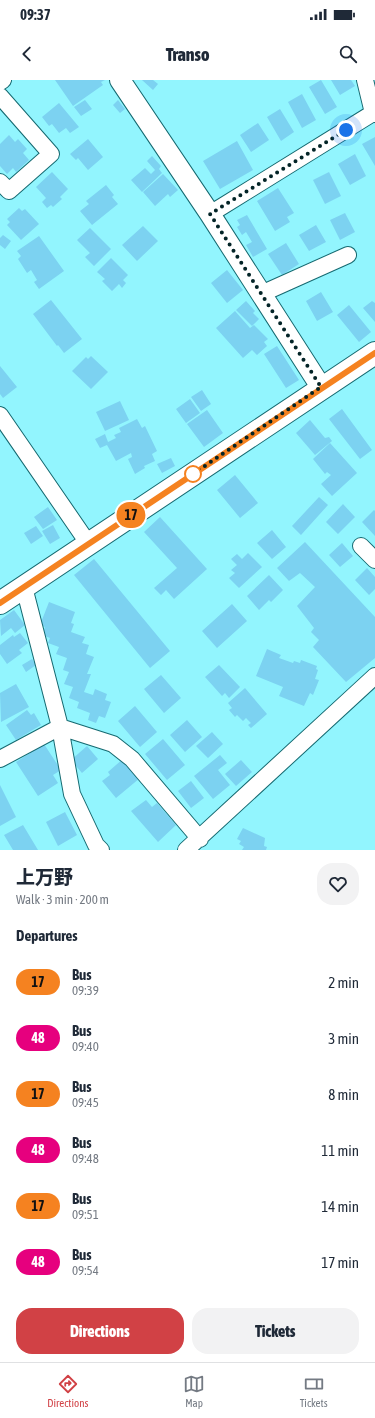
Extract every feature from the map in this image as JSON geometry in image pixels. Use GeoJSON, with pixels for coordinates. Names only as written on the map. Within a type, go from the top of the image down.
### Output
{"type":"FeatureCollection","features":[{"type":"Feature","properties":{"kind":"main road"},"geometry":{"type":"LineString","coordinates":[[0,603],[321,387],[375,353]]}},
{"type":"Feature","properties":{"kind":"street"},"geometry":{"type":"LineString","coordinates":[[120,80],[210,214],[321,387]]}},
{"type":"Feature","properties":{"kind":"street"},"geometry":{"type":"LineString","coordinates":[[210,214],[374,114],[365,80]]}},
{"type":"Feature","properties":{"kind":"street"},"geometry":{"type":"LineString","coordinates":[[0,96],[51,154],[9,192],[0,182]]}},
{"type":"Feature","properties":{"kind":"street"},"geometry":{"type":"LineString","coordinates":[[261,294],[348,255]]}},
{"type":"Feature","properties":{"kind":"street"},"geometry":{"type":"LineString","coordinates":[[0,415],[88,543]]}},
{"type":"Feature","properties":{"kind":"street"},"geometry":{"type":"LineString","coordinates":[[361,546],[375,560]]}},
{"type":"Feature","properties":{"kind":"street"},"geometry":{"type":"LineString","coordinates":[[24,587],[60,727],[72,794],[95,848]]}},
{"type":"Feature","properties":{"kind":"street"},"geometry":{"type":"LineString","coordinates":[[186,850],[200,839],[375,676]]}},
{"type":"Feature","properties":{"kind":"street"},"geometry":{"type":"LineString","coordinates":[[0,759],[60,727],[113,744],[132,759],[200,839]]}},
{"type":"Feature","properties":{"kind":"building"},"geometry":{"type":"Polygon","coordinates":[[[55,80],[105,80],[101,82],[103,85],[73,106],[55,80]]]}},
{"type":"Feature","properties":{"kind":"building"},"geometry":{"type":"Polygon","coordinates":[[[142,80],[153,80],[158,84],[153,90],[142,80]]]}},
{"type":"Feature","properties":{"kind":"building"},"geometry":{"type":"Polygon","coordinates":[[[321,80],[337,107],[325,114],[309,87],[321,80]]]}},
{"type":"Feature","properties":{"kind":"building"},"geometry":{"type":"Polygon","coordinates":[[[331,80],[351,80],[355,86],[340,95],[331,80]]]}},
{"type":"Feature","properties":{"kind":"building"},"geometry":{"type":"Polygon","coordinates":[[[302,94],[316,120],[302,128],[288,102],[302,94]]]}},
{"type":"Feature","properties":{"kind":"building"},"geometry":{"type":"Polygon","coordinates":[[[85,100],[92,109],[81,116],[74,107],[85,100]]]}},
{"type":"Feature","properties":{"kind":"building"},"geometry":{"type":"Polygon","coordinates":[[[118,100],[125,109],[120,113],[113,105],[118,100]]]}},
{"type":"Feature","properties":{"kind":"building"},"geometry":{"type":"Polygon","coordinates":[[[59,103],[79,127],[70,133],[66,128],[59,133],[52,124],[49,126],[42,117],[59,103]]]}},
{"type":"Feature","properties":{"kind":"building"},"geometry":{"type":"Polygon","coordinates":[[[280,109],[294,132],[281,141],[267,117],[280,109]]]}},
{"type":"Feature","properties":{"kind":"building"},"geometry":{"type":"Polygon","coordinates":[[[258,123],[269,140],[251,152],[240,135],[258,123]]]}},
{"type":"Feature","properties":{"kind":"building"},"geometry":{"type":"Polygon","coordinates":[[[9,135],[15,142],[18,139],[27,149],[23,153],[29,160],[16,172],[13,168],[7,174],[0,166],[0,144],[9,135]]]}},
{"type":"Feature","properties":{"kind":"building"},"geometry":{"type":"Polygon","coordinates":[[[375,137],[375,166],[362,144],[375,137]]]}},
{"type":"Feature","properties":{"kind":"building"},"geometry":{"type":"Polygon","coordinates":[[[88,139],[103,157],[88,170],[78,158],[76,160],[70,154],[88,139]]]}},
{"type":"Feature","properties":{"kind":"building"},"geometry":{"type":"Polygon","coordinates":[[[237,141],[253,170],[220,189],[203,161],[237,141]]]}},
{"type":"Feature","properties":{"kind":"building"},"geometry":{"type":"Polygon","coordinates":[[[355,154],[366,176],[350,185],[338,164],[355,154]]]}},
{"type":"Feature","properties":{"kind":"building"},"geometry":{"type":"Polygon","coordinates":[[[152,156],[161,166],[159,169],[162,173],[142,192],[131,180],[145,168],[151,174],[155,170],[147,161],[152,156]]]}},
{"type":"Feature","properties":{"kind":"building"},"geometry":{"type":"Polygon","coordinates":[[[52,172],[68,189],[60,197],[62,199],[53,207],[51,205],[47,208],[42,202],[46,198],[36,187],[52,172]]]}},
{"type":"Feature","properties":{"kind":"building"},"geometry":{"type":"Polygon","coordinates":[[[329,172],[341,196],[325,204],[313,180],[329,172]]]}},
{"type":"Feature","properties":{"kind":"building"},"geometry":{"type":"Polygon","coordinates":[[[163,174],[178,190],[170,197],[168,194],[155,206],[143,192],[163,174]]]}},
{"type":"Feature","properties":{"kind":"building"},"geometry":{"type":"Polygon","coordinates":[[[106,185],[114,195],[112,197],[118,204],[92,225],[80,211],[89,204],[86,201],[106,185]]]}},
{"type":"Feature","properties":{"kind":"building"},"geometry":{"type":"Polygon","coordinates":[[[278,188],[294,213],[287,217],[290,222],[275,231],[257,201],[278,188]]]}},
{"type":"Feature","properties":{"kind":"building"},"geometry":{"type":"Polygon","coordinates":[[[19,208],[22,211],[25,209],[39,224],[21,240],[7,225],[10,222],[7,219],[19,208]]]}},
{"type":"Feature","properties":{"kind":"building"},"geometry":{"type":"Polygon","coordinates":[[[345,213],[355,232],[340,240],[330,220],[345,213]]]}},
{"type":"Feature","properties":{"kind":"building"},"geometry":{"type":"Polygon","coordinates":[[[247,215],[267,249],[253,257],[246,245],[252,242],[246,232],[242,235],[237,227],[240,225],[237,220],[247,215]]]}},
{"type":"Feature","properties":{"kind":"building"},"geometry":{"type":"Polygon","coordinates":[[[316,225],[326,242],[309,251],[299,235],[316,225]]]}},
{"type":"Feature","properties":{"kind":"building"},"geometry":{"type":"Polygon","coordinates":[[[143,226],[158,241],[137,261],[122,245],[143,226]]]}},
{"type":"Feature","properties":{"kind":"building"},"geometry":{"type":"Polygon","coordinates":[[[90,228],[111,249],[94,266],[85,257],[90,253],[77,240],[90,228]]]}},
{"type":"Feature","properties":{"kind":"building"},"geometry":{"type":"Polygon","coordinates":[[[3,235],[11,241],[5,249],[0,245],[0,238],[3,235]]]}},
{"type":"Feature","properties":{"kind":"building"},"geometry":{"type":"Polygon","coordinates":[[[39,236],[64,271],[39,289],[34,282],[37,280],[31,270],[27,273],[18,259],[21,256],[17,251],[39,236]]]}},
{"type":"Feature","properties":{"kind":"building"},"geometry":{"type":"Polygon","coordinates":[[[286,243],[299,264],[282,275],[268,254],[286,243]]]}},
{"type":"Feature","properties":{"kind":"building"},"geometry":{"type":"Polygon","coordinates":[[[111,258],[128,275],[123,280],[126,283],[122,288],[119,284],[112,291],[102,281],[105,279],[97,272],[111,258]]]}},
{"type":"Feature","properties":{"kind":"building"},"geometry":{"type":"Polygon","coordinates":[[[227,270],[243,290],[227,303],[211,283],[227,270]]]}},
{"type":"Feature","properties":{"kind":"building"},"geometry":{"type":"Polygon","coordinates":[[[321,292],[333,312],[317,321],[306,301],[321,292]]]}},
{"type":"Feature","properties":{"kind":"building"},"geometry":{"type":"Polygon","coordinates":[[[51,300],[82,339],[64,353],[33,314],[51,300]]]}},
{"type":"Feature","properties":{"kind":"building"},"geometry":{"type":"Polygon","coordinates":[[[246,301],[255,311],[253,313],[259,319],[252,326],[236,310],[246,301]]]}},
{"type":"Feature","properties":{"kind":"building"},"geometry":{"type":"Polygon","coordinates":[[[372,301],[375,303],[375,322],[363,308],[372,301]]]}},
{"type":"Feature","properties":{"kind":"building"},"geometry":{"type":"Polygon","coordinates":[[[349,305],[371,332],[359,342],[337,315],[349,305]]]}},
{"type":"Feature","properties":{"kind":"building"},"geometry":{"type":"Polygon","coordinates":[[[235,311],[250,328],[254,325],[268,339],[264,342],[267,346],[257,355],[252,350],[243,358],[216,328],[235,311]]]}},
{"type":"Feature","properties":{"kind":"building"},"geometry":{"type":"Polygon","coordinates":[[[277,346],[299,380],[286,388],[264,354],[277,346]]]}},
{"type":"Feature","properties":{"kind":"building"},"geometry":{"type":"Polygon","coordinates":[[[91,356],[108,372],[91,389],[72,371],[86,357],[88,359],[91,356]]]}},
{"type":"Feature","properties":{"kind":"building"},"geometry":{"type":"Polygon","coordinates":[[[0,366],[17,387],[3,398],[0,394],[0,366]]]}},
{"type":"Feature","properties":{"kind":"building"},"geometry":{"type":"Polygon","coordinates":[[[202,390],[211,404],[201,411],[191,397],[202,390]]]}},
{"type":"Feature","properties":{"kind":"building"},"geometry":{"type":"Polygon","coordinates":[[[190,399],[200,413],[186,423],[176,409],[190,399]]]}},
{"type":"Feature","properties":{"kind":"building"},"geometry":{"type":"Polygon","coordinates":[[[120,401],[129,420],[105,431],[96,412],[120,401]]]}},
{"type":"Feature","properties":{"kind":"building"},"geometry":{"type":"Polygon","coordinates":[[[342,409],[372,450],[360,459],[329,419],[342,409]]]}},
{"type":"Feature","properties":{"kind":"building"},"geometry":{"type":"Polygon","coordinates":[[[207,410],[223,433],[204,447],[187,424],[207,410]]]}},
{"type":"Feature","properties":{"kind":"building"},"geometry":{"type":"Polygon","coordinates":[[[137,419],[142,428],[145,426],[157,451],[152,454],[155,461],[144,466],[145,468],[135,474],[128,459],[132,457],[131,453],[116,461],[107,445],[100,448],[95,439],[105,434],[108,442],[116,438],[114,435],[121,432],[119,428],[137,419]]]}},
{"type":"Feature","properties":{"kind":"building"},"geometry":{"type":"Polygon","coordinates":[[[310,420],[325,438],[329,437],[332,441],[315,455],[296,433],[310,420]]]}},
{"type":"Feature","properties":{"kind":"building"},"geometry":{"type":"Polygon","coordinates":[[[330,443],[357,473],[332,496],[321,484],[331,475],[327,472],[325,474],[313,459],[330,443]]]}},
{"type":"Feature","properties":{"kind":"building"},"geometry":{"type":"Polygon","coordinates":[[[171,458],[175,466],[162,473],[157,464],[171,458]]]}},
{"type":"Feature","properties":{"kind":"building"},"geometry":{"type":"Polygon","coordinates":[[[235,475],[258,503],[240,518],[217,490],[235,475]]]}},
{"type":"Feature","properties":{"kind":"building"},"geometry":{"type":"Polygon","coordinates":[[[319,497],[328,505],[301,535],[292,526],[319,497]]]}},
{"type":"Feature","properties":{"kind":"building"},"geometry":{"type":"Polygon","coordinates":[[[343,504],[355,517],[338,534],[326,522],[343,504]]]}},
{"type":"Feature","properties":{"kind":"building"},"geometry":{"type":"Polygon","coordinates":[[[48,507],[57,520],[43,529],[34,517],[48,507]]]}},
{"type":"Feature","properties":{"kind":"building"},"geometry":{"type":"Polygon","coordinates":[[[374,510],[375,511],[375,536],[362,522],[374,510]]]}},
{"type":"Feature","properties":{"kind":"building"},"geometry":{"type":"Polygon","coordinates":[[[160,517],[207,569],[174,599],[166,590],[161,595],[154,588],[177,568],[144,532],[160,517]]]}},
{"type":"Feature","properties":{"kind":"building"},"geometry":{"type":"Polygon","coordinates":[[[53,525],[60,538],[50,544],[42,531],[53,525]]]}},
{"type":"Feature","properties":{"kind":"building"},"geometry":{"type":"Polygon","coordinates":[[[36,526],[43,536],[31,544],[24,533],[36,526]]]}},
{"type":"Feature","properties":{"kind":"building"},"geometry":{"type":"Polygon","coordinates":[[[272,530],[286,547],[272,559],[257,543],[272,530]]]}},
{"type":"Feature","properties":{"kind":"building"},"geometry":{"type":"Polygon","coordinates":[[[305,542],[375,617],[375,658],[346,682],[313,647],[319,640],[311,632],[314,628],[297,606],[315,587],[300,573],[289,581],[277,568],[305,542]]]}},
{"type":"Feature","properties":{"kind":"building"},"geometry":{"type":"Polygon","coordinates":[[[342,543],[353,556],[340,567],[329,555],[342,543]]]}},
{"type":"Feature","properties":{"kind":"building"},"geometry":{"type":"Polygon","coordinates":[[[248,553],[262,567],[239,588],[229,578],[235,573],[231,570],[237,565],[231,559],[237,554],[242,559],[248,553]]]}},
{"type":"Feature","properties":{"kind":"building"},"geometry":{"type":"Polygon","coordinates":[[[94,559],[170,651],[150,668],[74,575],[94,559]]]}},
{"type":"Feature","properties":{"kind":"building"},"geometry":{"type":"Polygon","coordinates":[[[367,568],[375,577],[375,589],[369,595],[355,580],[367,568]]]}},
{"type":"Feature","properties":{"kind":"building"},"geometry":{"type":"Polygon","coordinates":[[[269,575],[283,590],[271,602],[269,600],[259,610],[247,596],[269,575]]]}},
{"type":"Feature","properties":{"kind":"building"},"geometry":{"type":"Polygon","coordinates":[[[49,602],[75,612],[71,623],[74,624],[71,632],[85,637],[82,643],[89,645],[86,654],[94,657],[87,674],[91,674],[84,692],[93,695],[95,689],[107,694],[105,700],[111,702],[105,718],[99,716],[96,723],[88,720],[90,713],[77,708],[79,702],[69,698],[73,687],[64,684],[69,672],[63,670],[67,658],[56,654],[59,647],[48,643],[50,638],[42,635],[45,627],[40,625],[49,602]]]}},
{"type":"Feature","properties":{"kind":"building"},"geometry":{"type":"Polygon","coordinates":[[[232,604],[247,621],[217,648],[202,631],[232,604]]]}},
{"type":"Feature","properties":{"kind":"building"},"geometry":{"type":"Polygon","coordinates":[[[14,610],[25,625],[15,633],[11,628],[1,636],[0,620],[14,610]]]}},
{"type":"Feature","properties":{"kind":"building"},"geometry":{"type":"Polygon","coordinates":[[[20,633],[28,643],[19,650],[22,653],[7,664],[0,654],[0,645],[13,635],[14,637],[20,633]]]}},
{"type":"Feature","properties":{"kind":"building"},"geometry":{"type":"Polygon","coordinates":[[[267,649],[281,655],[279,658],[293,663],[294,661],[300,663],[301,660],[317,666],[316,669],[318,670],[315,679],[319,680],[313,695],[310,693],[304,706],[279,696],[283,687],[256,676],[267,649]]]}},
{"type":"Feature","properties":{"kind":"building"},"geometry":{"type":"Polygon","coordinates":[[[32,659],[36,665],[26,672],[22,665],[32,659]]]}},
{"type":"Feature","properties":{"kind":"building"},"geometry":{"type":"Polygon","coordinates":[[[219,665],[240,687],[229,698],[225,693],[222,696],[205,677],[219,665]]]}},
{"type":"Feature","properties":{"kind":"building"},"geometry":{"type":"Polygon","coordinates":[[[161,675],[181,698],[164,713],[144,689],[161,675]]]}},
{"type":"Feature","properties":{"kind":"building"},"geometry":{"type":"Polygon","coordinates":[[[16,684],[29,707],[1,722],[0,693],[16,684]]]}},
{"type":"Feature","properties":{"kind":"building"},"geometry":{"type":"Polygon","coordinates":[[[245,688],[267,714],[251,728],[248,725],[251,723],[246,718],[243,721],[237,715],[235,717],[229,710],[232,708],[228,703],[245,688]]]}},
{"type":"Feature","properties":{"kind":"building"},"geometry":{"type":"Polygon","coordinates":[[[135,706],[157,732],[140,747],[118,721],[135,706]]]}},
{"type":"Feature","properties":{"kind":"building"},"geometry":{"type":"Polygon","coordinates":[[[27,710],[31,715],[34,713],[41,725],[16,740],[6,725],[27,710]]]}},
{"type":"Feature","properties":{"kind":"building"},"geometry":{"type":"Polygon","coordinates":[[[187,720],[202,737],[185,752],[170,735],[187,720]]]}},
{"type":"Feature","properties":{"kind":"building"},"geometry":{"type":"Polygon","coordinates":[[[212,732],[223,744],[208,758],[196,746],[212,732]]]}},
{"type":"Feature","properties":{"kind":"building"},"geometry":{"type":"Polygon","coordinates":[[[163,739],[185,765],[167,780],[145,754],[163,739]]]}},
{"type":"Feature","properties":{"kind":"building"},"geometry":{"type":"Polygon","coordinates":[[[44,744],[61,770],[53,775],[58,783],[38,796],[16,762],[44,744]]]}},
{"type":"Feature","properties":{"kind":"building"},"geometry":{"type":"Polygon","coordinates":[[[87,746],[98,759],[82,773],[71,760],[87,746]]]}},
{"type":"Feature","properties":{"kind":"building"},"geometry":{"type":"Polygon","coordinates":[[[220,755],[227,763],[218,770],[230,785],[213,799],[194,776],[220,755]]]}},
{"type":"Feature","properties":{"kind":"building"},"geometry":{"type":"Polygon","coordinates":[[[124,758],[140,778],[116,798],[102,781],[110,775],[108,772],[124,758]]]}},
{"type":"Feature","properties":{"kind":"building"},"geometry":{"type":"Polygon","coordinates":[[[241,760],[252,772],[236,786],[225,774],[241,760]]]}},
{"type":"Feature","properties":{"kind":"building"},"geometry":{"type":"Polygon","coordinates":[[[191,781],[204,798],[191,808],[178,791],[191,781]]]}},
{"type":"Feature","properties":{"kind":"building"},"geometry":{"type":"Polygon","coordinates":[[[0,785],[16,817],[0,826],[0,785]]]}},
{"type":"Feature","properties":{"kind":"building"},"geometry":{"type":"Polygon","coordinates":[[[146,800],[152,807],[157,803],[176,825],[158,842],[131,811],[146,800]]]}},
{"type":"Feature","properties":{"kind":"building"},"geometry":{"type":"Polygon","coordinates":[[[65,812],[77,835],[58,846],[46,822],[65,812]]]}},
{"type":"Feature","properties":{"kind":"building"},"geometry":{"type":"Polygon","coordinates":[[[23,825],[38,850],[13,850],[4,835],[23,825]]]}},
{"type":"Feature","properties":{"kind":"building"},"geometry":{"type":"Polygon","coordinates":[[[243,828],[265,838],[264,846],[267,847],[266,850],[242,850],[244,847],[239,844],[241,841],[237,839],[243,828]]]}},
{"type":"Feature","properties":{"kind":"bus line","name":"17"},"geometry":{"type":"LineString","coordinates":[[0,603],[321,387],[375,353]]}},
{"type":"Feature","properties":{"kind":"route"},"geometry":{"type":"LineString","coordinates":[[193,474],[321,387],[210,214],[346,130]]}}]}
